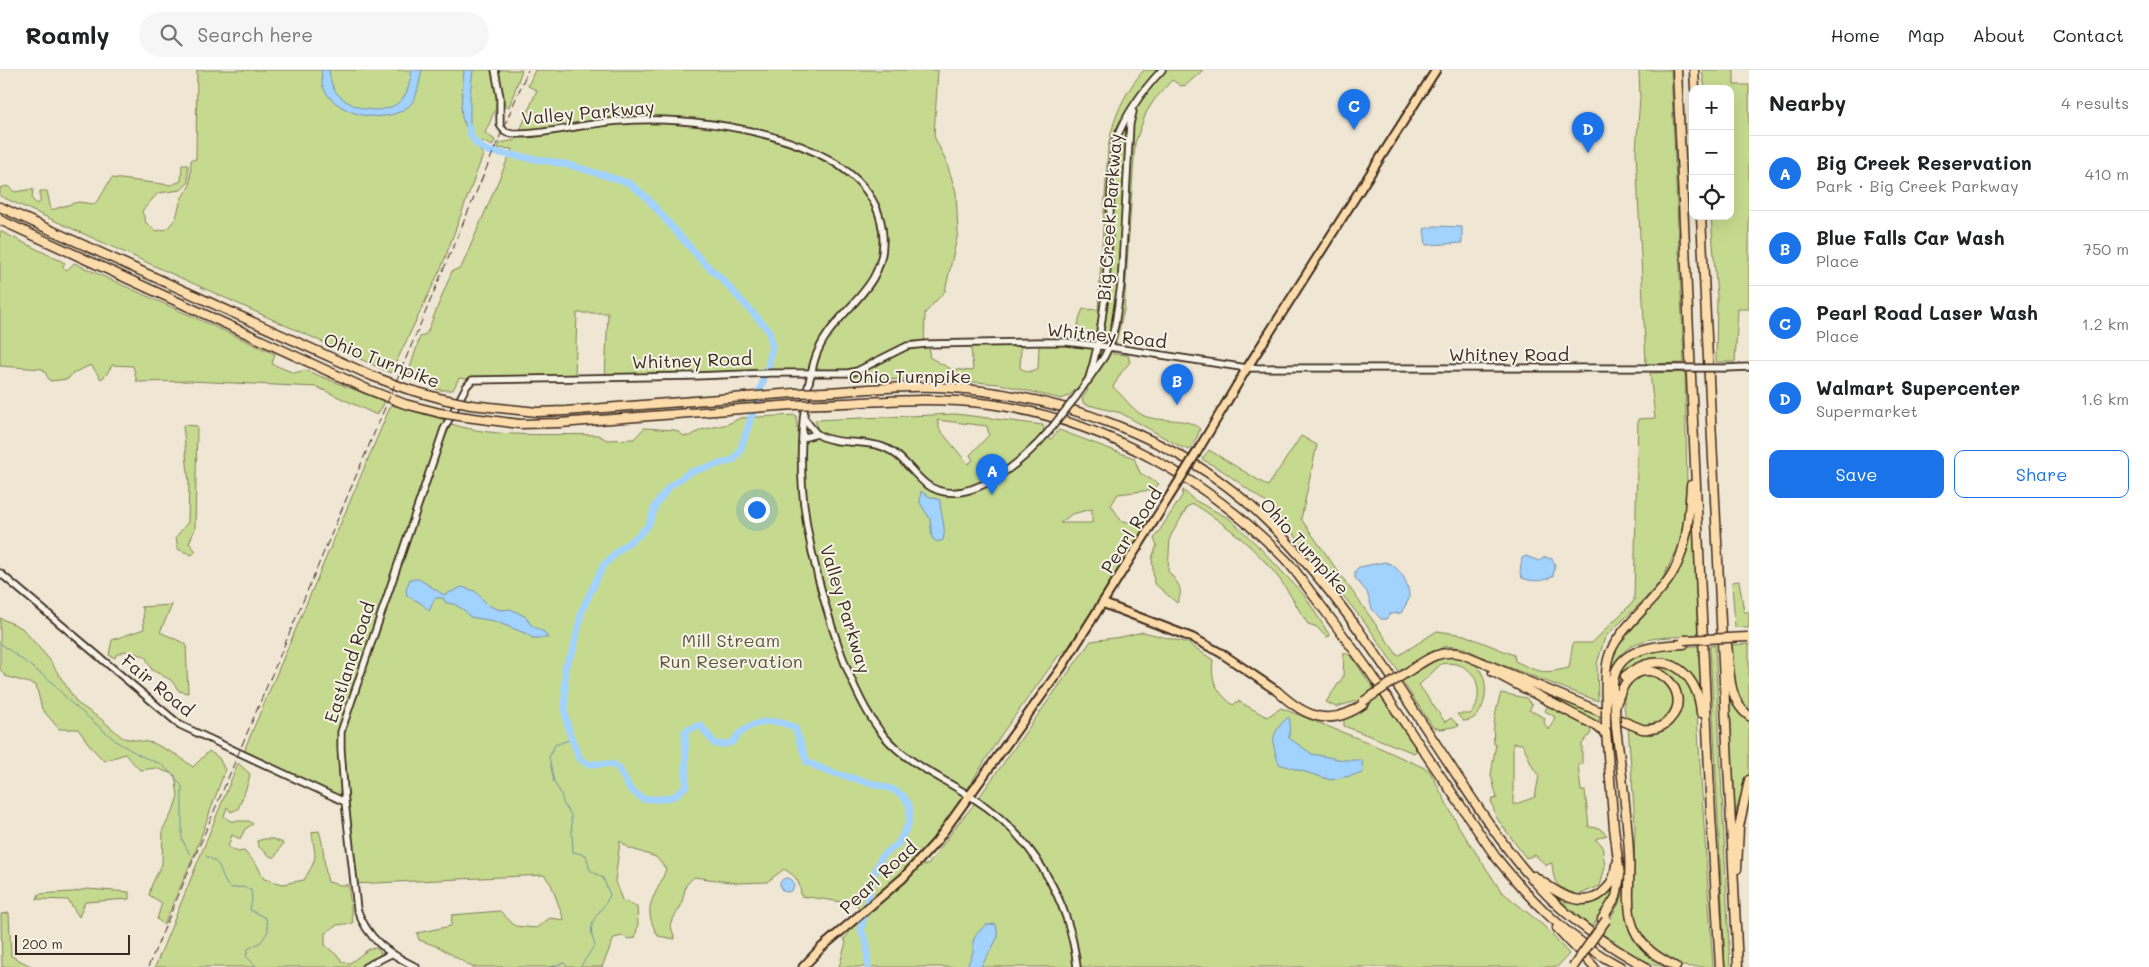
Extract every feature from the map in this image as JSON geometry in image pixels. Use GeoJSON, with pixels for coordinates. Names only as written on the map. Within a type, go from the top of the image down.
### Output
{"type":"FeatureCollection","features":[{"type":"Feature","properties":{"kind":"highway"},"geometry":{"type":"LineString","coordinates":[[1677,70],[1694,460],[1720,967]]}},
{"type":"Feature","properties":{"kind":"highway"},"geometry":{"type":"LineString","coordinates":[[1694,70],[1695,85]]}},
{"type":"Feature","properties":{"kind":"highway","name":"Ohio Turnpike"},"geometry":{"type":"LineString","coordinates":[[0,207],[372,376],[407,389],[471,406],[537,412],[566,411],[795,393],[936,387],[985,391],[1035,400],[1120,426],[1195,465],[1229,489],[1268,521],[1352,620],[1494,830],[1520,865],[1548,896],[1581,925],[1617,951],[1646,967]]}},
{"type":"Feature","properties":{"kind":"highway","name":"Ohio Turnpike"},"geometry":{"type":"LineString","coordinates":[[0,220],[367,389],[405,404],[440,413],[520,424],[560,423],[793,405],[909,399],[950,400],[991,404],[1033,412],[1078,425],[1115,440],[1188,478],[1255,530],[1288,562],[1349,642],[1495,856],[1537,906],[1582,942],[1621,967]]}},
{"type":"Feature","properties":{"kind":"highway"},"geometry":{"type":"LineString","coordinates":[[1701,220],[1738,967]]}},
{"type":"Feature","properties":{"kind":"highway"},"geometry":{"type":"LineString","coordinates":[[1604,920],[1616,897],[1620,883],[1606,734],[1605,675],[1612,649],[1658,595],[1673,573],[1683,548],[1694,460]]}},
{"type":"Feature","properties":{"kind":"highway"},"geometry":{"type":"LineString","coordinates":[[1718,559],[1732,690],[1741,708],[1749,716]]}},
{"type":"Feature","properties":{"kind":"highway"},"geometry":{"type":"LineString","coordinates":[[1606,700],[1612,670],[1622,655],[1644,644],[1749,639]]}},
{"type":"Feature","properties":{"kind":"highway"},"geometry":{"type":"LineString","coordinates":[[1676,967],[1650,951],[1635,930],[1630,913],[1629,851],[1612,685],[1617,670],[1627,656],[1648,646],[1684,642]]}},
{"type":"Feature","properties":{"kind":"highway"},"geometry":{"type":"LineString","coordinates":[[1277,690],[1306,712],[1326,719],[1349,713],[1437,654],[1450,652],[1462,654],[1642,729],[1658,728],[1667,723],[1677,709],[1678,698],[1672,682],[1666,677],[1658,672],[1642,672],[1628,680],[1615,708]]}},
{"type":"Feature","properties":{"kind":"highway"},"geometry":{"type":"LineString","coordinates":[[1409,672],[1441,656],[1458,656],[1542,697],[1596,726],[1606,734]]}},
{"type":"Feature","properties":{"kind":"highway"},"geometry":{"type":"LineString","coordinates":[[1615,708],[1619,684],[1633,669],[1644,664],[1654,662],[1671,664],[1691,680],[1700,705],[1704,770],[1711,814]]}},
{"type":"Feature","properties":{"kind":"highway"},"geometry":{"type":"LineString","coordinates":[[1734,896],[1738,876],[1740,818],[1749,780]]}},
{"type":"Feature","properties":{"kind":"highway"},"geometry":{"type":"LineString","coordinates":[[1571,966],[1617,901],[1623,885],[1624,868],[1629,851]]}},
{"type":"Feature","properties":{"kind":"highway"},"geometry":{"type":"LineString","coordinates":[[1520,865],[1563,895],[1584,900],[1600,896],[1611,884],[1616,870],[1618,854]]}},
{"type":"Feature","properties":{"kind":"highway"},"geometry":{"type":"LineString","coordinates":[[1537,906],[1594,967]]}},
{"type":"Feature","properties":{"kind":"main road","name":"Pearl Road"},"geometry":{"type":"LineString","coordinates":[[803,967],[821,948],[903,878],[936,842],[1062,667],[1176,486],[1247,368],[1436,70]]}},
{"type":"Feature","properties":{"kind":"main road"},"geometry":{"type":"LineString","coordinates":[[1102,602],[1193,638],[1221,653],[1277,690]]}},
{"type":"Feature","properties":{"kind":"street","name":"Valley Parkway"},"geometry":{"type":"LineString","coordinates":[[495,70],[500,97],[500,125],[505,132],[512,134],[620,120],[677,120],[710,124],[751,132],[814,151],[843,168],[857,180],[876,204],[883,223],[884,243],[881,262],[875,278],[868,289],[833,325],[824,338],[818,349],[811,373],[802,438],[803,495],[808,536],[814,563],[839,646],[862,703],[873,721],[897,749],[928,771],[983,804],[1010,828],[1047,874],[1068,921],[1076,953],[1077,967]]}},
{"type":"Feature","properties":{"kind":"street","name":"Big Creek Parkway"},"geometry":{"type":"LineString","coordinates":[[1088,381],[1097,345],[1104,297],[1115,142],[1120,128],[1162,70]]}},
{"type":"Feature","properties":{"kind":"street","name":"Big Creek Parkway"},"geometry":{"type":"LineString","coordinates":[[817,434],[837,440],[884,447],[899,456],[927,484],[937,490],[955,493],[979,488],[993,479],[1029,452],[1049,432],[1088,381],[1109,347],[1120,292],[1130,124],[1134,107]]}},
{"type":"Feature","properties":{"kind":"street","name":"Whitney Road"},"geometry":{"type":"LineString","coordinates":[[454,409],[472,380],[696,376],[755,373],[848,373],[857,371],[907,346],[926,344],[1066,342],[1247,368],[1749,367]]}},
{"type":"Feature","properties":{"kind":"street","name":"Eastland Road"},"geometry":{"type":"LineString","coordinates":[[416,967],[391,954],[369,933],[363,925],[357,909],[341,749],[343,725],[405,540],[444,429],[454,409]]}},
{"type":"Feature","properties":{"kind":"street"},"geometry":{"type":"LineString","coordinates":[[802,438],[817,434],[804,418]]}},
{"type":"Feature","properties":{"kind":"street","name":"Fair Road"},"geometry":{"type":"LineString","coordinates":[[0,573],[180,725],[238,754],[345,802]]}},
{"type":"Feature","properties":{"kind":"street"},"geometry":{"type":"LineString","coordinates":[[365,967],[391,954]]}},
{"type":"Feature","properties":{"kind":"green space"},"geometry":{"type":"Polygon","coordinates":[[[197,70],[522,70],[509,107],[504,104],[502,94],[485,133],[495,140],[492,146],[482,141],[479,148],[483,155],[442,266],[391,373],[0,196],[0,188],[7,186],[15,192],[33,189],[32,199],[37,204],[40,202],[40,191],[47,191],[51,210],[78,202],[94,204],[100,198],[112,178],[171,185],[181,181],[182,165],[188,165],[188,183],[181,190],[158,193],[142,211],[146,223],[156,231],[167,229],[176,218],[181,199],[190,185],[191,160],[196,159],[197,70]]]}},
{"type":"Feature","properties":{"kind":"green space"},"geometry":{"type":"Polygon","coordinates":[[[535,70],[938,70],[934,136],[947,164],[956,192],[958,233],[945,291],[925,313],[924,347],[930,346],[929,357],[951,369],[973,371],[971,346],[1021,346],[1020,368],[1028,372],[1038,369],[1039,345],[1043,343],[1089,345],[1092,337],[1081,338],[1078,332],[1078,324],[1083,309],[1098,310],[1108,148],[1116,116],[1125,97],[1144,70],[1203,70],[1186,85],[1181,86],[1172,80],[1154,100],[1146,113],[1135,143],[1124,310],[1113,354],[1128,355],[1130,362],[1113,387],[1131,406],[1149,418],[1187,422],[1194,425],[1200,429],[1197,437],[1189,450],[1181,447],[1121,413],[1084,404],[1082,399],[1088,390],[1078,387],[1069,396],[1061,399],[1000,384],[934,379],[850,380],[859,374],[605,378],[608,313],[577,313],[575,379],[459,378],[453,390],[438,390],[408,374],[420,337],[427,333],[452,271],[461,268],[512,149],[498,148],[500,143],[516,140],[537,90],[528,86],[535,70]]]}},
{"type":"Feature","properties":{"kind":"green space"},"geometry":{"type":"Polygon","coordinates":[[[1639,70],[1671,70],[1684,363],[1646,364],[1636,151],[1640,98],[1639,70]]]}},
{"type":"Feature","properties":{"kind":"green space"},"geometry":{"type":"Polygon","coordinates":[[[1702,70],[1734,70],[1734,85],[1704,85],[1702,70]]]}},
{"type":"Feature","properties":{"kind":"green space"},"geometry":{"type":"Polygon","coordinates":[[[1734,85],[1749,85],[1749,309],[1738,309],[1735,362],[1716,362],[1717,297],[1711,220],[1734,220],[1734,85]]]}},
{"type":"Feature","properties":{"kind":"green space"},"geometry":{"type":"Polygon","coordinates":[[[0,231],[65,263],[62,267],[67,270],[74,263],[275,354],[272,364],[294,373],[305,370],[385,402],[377,415],[317,387],[190,381],[137,382],[133,366],[112,365],[101,379],[91,365],[73,373],[68,379],[50,381],[43,369],[0,366],[0,231]]]}},
{"type":"Feature","properties":{"kind":"green space"},"geometry":{"type":"Polygon","coordinates":[[[1685,372],[1687,487],[1680,547],[1663,578],[1644,600],[1605,637],[1597,664],[1598,701],[1487,659],[1464,648],[1446,646],[1422,657],[1399,672],[1369,628],[1272,507],[1223,471],[1202,459],[1209,450],[1268,486],[1301,436],[1317,445],[1301,519],[1398,656],[1437,631],[1464,635],[1514,655],[1515,661],[1536,670],[1547,672],[1560,670],[1569,668],[1573,643],[1592,643],[1634,601],[1638,419],[1655,418],[1650,373],[1685,372]]]}},
{"type":"Feature","properties":{"kind":"green space","name":"Mill Stream Run Reservation"},"geometry":{"type":"Polygon","coordinates":[[[391,405],[445,420],[443,434],[447,434],[451,424],[469,429],[506,434],[598,435],[607,440],[634,439],[644,428],[675,430],[684,436],[690,436],[701,430],[728,424],[740,418],[796,415],[797,428],[817,427],[815,420],[956,414],[1043,425],[1044,430],[1039,436],[1051,439],[1059,430],[1134,458],[1140,473],[1159,484],[1152,490],[1118,494],[1111,505],[1122,522],[1148,521],[1095,606],[1099,611],[1084,636],[1059,655],[1001,735],[934,842],[916,865],[928,865],[1091,641],[1143,632],[1188,643],[1213,660],[1212,667],[1216,686],[1233,705],[1238,701],[1267,717],[1281,708],[1367,742],[1429,770],[1459,827],[1501,891],[1544,926],[1569,954],[1557,967],[839,967],[846,942],[844,939],[856,924],[856,916],[862,911],[856,904],[801,896],[797,880],[784,869],[767,882],[737,883],[694,877],[686,885],[681,906],[670,924],[675,939],[658,936],[650,916],[650,909],[666,869],[656,857],[629,848],[620,841],[615,881],[622,900],[637,907],[638,924],[635,938],[629,939],[622,936],[614,938],[602,967],[472,967],[439,947],[419,940],[417,933],[451,926],[452,915],[500,911],[515,926],[536,928],[550,918],[564,920],[551,884],[544,875],[354,884],[345,803],[244,756],[246,746],[391,405]],[[937,420],[940,430],[968,464],[973,460],[970,455],[989,435],[987,426],[937,420]],[[1092,509],[1072,514],[1060,523],[1092,523],[1092,509]]]}},
{"type":"Feature","properties":{"kind":"green space"},"geometry":{"type":"Polygon","coordinates":[[[183,425],[197,426],[195,529],[189,543],[196,551],[192,555],[178,549],[176,537],[188,522],[189,483],[183,425]]]}},
{"type":"Feature","properties":{"kind":"green space"},"geometry":{"type":"Polygon","coordinates":[[[1183,490],[1194,500],[1230,519],[1259,547],[1305,596],[1330,636],[1326,637],[1317,627],[1308,624],[1281,581],[1252,549],[1230,529],[1194,504],[1188,506],[1170,537],[1168,571],[1179,586],[1180,594],[1177,603],[1154,583],[1152,558],[1157,545],[1154,539],[1182,496],[1183,490]]]}},
{"type":"Feature","properties":{"kind":"green space"},"geometry":{"type":"Polygon","coordinates":[[[1691,514],[1693,515],[1698,636],[1657,638],[1633,645],[1623,652],[1615,662],[1609,676],[1610,660],[1621,638],[1631,625],[1657,600],[1666,587],[1691,514]]]}},
{"type":"Feature","properties":{"kind":"green space"},"geometry":{"type":"Polygon","coordinates":[[[1739,581],[1744,612],[1749,612],[1749,628],[1735,627],[1732,582],[1739,581]]]}},
{"type":"Feature","properties":{"kind":"green space"},"geometry":{"type":"Polygon","coordinates":[[[172,605],[160,632],[186,644],[188,693],[179,691],[171,680],[152,670],[145,656],[125,651],[116,655],[115,658],[109,655],[112,640],[144,629],[143,608],[141,607],[172,605]]]}},
{"type":"Feature","properties":{"kind":"green space"},"geometry":{"type":"Polygon","coordinates":[[[0,618],[22,628],[49,659],[77,703],[101,719],[123,738],[153,743],[177,755],[193,767],[209,751],[219,758],[225,770],[195,853],[164,925],[157,919],[162,903],[149,895],[162,864],[163,829],[173,811],[178,796],[175,775],[156,768],[140,770],[125,754],[104,761],[78,729],[59,729],[42,709],[36,685],[5,676],[0,669],[0,618]]]}},
{"type":"Feature","properties":{"kind":"green space"},"geometry":{"type":"Polygon","coordinates":[[[1749,644],[1749,712],[1736,688],[1732,672],[1731,645],[1749,644]]]}},
{"type":"Feature","properties":{"kind":"green space"},"geometry":{"type":"Polygon","coordinates":[[[1715,645],[1730,967],[1725,967],[1710,646],[1715,645]]]}},
{"type":"Feature","properties":{"kind":"green space"},"geometry":{"type":"Polygon","coordinates":[[[1700,646],[1702,697],[1695,684],[1666,661],[1625,674],[1619,682],[1615,682],[1621,669],[1638,654],[1661,648],[1700,646]]]}},
{"type":"Feature","properties":{"kind":"green space"},"geometry":{"type":"Polygon","coordinates":[[[1344,652],[1352,657],[1375,691],[1363,699],[1336,707],[1326,702],[1343,677],[1344,652]]]}},
{"type":"Feature","properties":{"kind":"green space"},"geometry":{"type":"Polygon","coordinates":[[[1448,656],[1466,660],[1480,670],[1485,684],[1485,693],[1484,702],[1476,716],[1470,720],[1463,721],[1457,714],[1470,714],[1477,704],[1478,689],[1476,682],[1469,670],[1457,664],[1441,664],[1419,685],[1445,722],[1451,718],[1459,726],[1441,729],[1433,727],[1402,681],[1436,660],[1448,656]]]}},
{"type":"Feature","properties":{"kind":"green space"},"geometry":{"type":"Polygon","coordinates":[[[1653,665],[1670,668],[1681,674],[1689,684],[1696,700],[1713,967],[1681,966],[1657,953],[1640,933],[1633,916],[1635,822],[1628,726],[1647,732],[1663,730],[1674,721],[1680,708],[1680,694],[1674,681],[1663,672],[1644,669],[1653,665]]]}},
{"type":"Feature","properties":{"kind":"green space"},"geometry":{"type":"Polygon","coordinates":[[[1645,674],[1654,674],[1669,682],[1676,706],[1667,722],[1645,727],[1626,719],[1624,698],[1625,692],[1632,681],[1645,674]]]}},
{"type":"Feature","properties":{"kind":"green space"},"geometry":{"type":"Polygon","coordinates":[[[1507,675],[1600,714],[1599,722],[1597,723],[1509,679],[1507,675]]]}},
{"type":"Feature","properties":{"kind":"green space"},"geometry":{"type":"Polygon","coordinates":[[[1728,686],[1749,718],[1749,774],[1735,814],[1728,686]]]}},
{"type":"Feature","properties":{"kind":"green space"},"geometry":{"type":"Polygon","coordinates":[[[1501,693],[1526,698],[1532,705],[1529,710],[1545,718],[1544,723],[1549,730],[1555,717],[1545,711],[1548,705],[1589,726],[1591,733],[1582,744],[1582,764],[1578,765],[1581,791],[1585,791],[1589,827],[1599,828],[1607,835],[1595,839],[1602,845],[1605,867],[1600,886],[1578,895],[1565,890],[1558,885],[1554,877],[1552,863],[1546,865],[1535,855],[1526,858],[1496,817],[1491,800],[1497,798],[1491,775],[1496,744],[1494,744],[1494,724],[1501,693]],[[1513,743],[1513,805],[1535,797],[1539,776],[1533,768],[1522,744],[1513,743]]]}},
{"type":"Feature","properties":{"kind":"green space"},"geometry":{"type":"Polygon","coordinates":[[[1380,696],[1415,747],[1416,751],[1414,753],[1344,726],[1344,718],[1380,696]]]}},
{"type":"Feature","properties":{"kind":"green space"},"geometry":{"type":"Polygon","coordinates":[[[238,763],[250,774],[248,783],[238,809],[231,812],[227,807],[224,816],[230,821],[249,821],[253,824],[245,829],[240,839],[232,835],[228,847],[238,852],[244,851],[257,865],[264,879],[283,884],[304,880],[315,857],[312,832],[319,831],[328,882],[348,885],[353,923],[337,925],[325,933],[325,945],[342,962],[350,963],[369,949],[376,948],[381,953],[377,958],[360,967],[155,967],[238,763]]]}},
{"type":"Feature","properties":{"kind":"green space"},"geometry":{"type":"Polygon","coordinates":[[[273,839],[283,843],[275,857],[271,857],[258,846],[257,841],[273,839]]]}},
{"type":"Feature","properties":{"kind":"green space"},"geometry":{"type":"Polygon","coordinates":[[[1617,882],[1611,901],[1592,927],[1547,889],[1567,899],[1585,904],[1601,899],[1617,882]]]}},
{"type":"Feature","properties":{"kind":"green space"},"geometry":{"type":"Polygon","coordinates":[[[1625,886],[1629,924],[1671,967],[1652,964],[1643,960],[1601,933],[1620,902],[1625,886]]]}},
{"type":"Feature","properties":{"kind":"green space"},"geometry":{"type":"Polygon","coordinates":[[[87,889],[129,892],[129,899],[85,902],[79,917],[68,900],[37,899],[39,894],[73,892],[87,889]]]}},
{"type":"Feature","properties":{"kind":"green space"},"geometry":{"type":"Polygon","coordinates":[[[9,913],[11,956],[33,967],[2,967],[1,914],[9,913]]]}},
{"type":"Feature","properties":{"kind":"water"},"geometry":{"type":"Polygon","coordinates":[[[321,70],[329,70],[333,87],[342,98],[359,107],[378,110],[395,105],[402,99],[408,89],[412,70],[422,70],[416,94],[409,106],[388,116],[375,117],[351,112],[340,106],[323,87],[321,70]]]}},
{"type":"Feature","properties":{"kind":"water"},"geometry":{"type":"Polygon","coordinates":[[[464,70],[473,70],[470,95],[470,136],[462,118],[464,70]]]}},
{"type":"Feature","properties":{"kind":"water"},"geometry":{"type":"Polygon","coordinates":[[[1435,226],[1462,227],[1462,243],[1426,245],[1424,229],[1435,226]]]}},
{"type":"Feature","properties":{"kind":"water"},"geometry":{"type":"Polygon","coordinates":[[[921,491],[928,496],[940,500],[944,531],[943,540],[937,542],[932,538],[930,519],[920,503],[921,491]]]}},
{"type":"Feature","properties":{"kind":"water"},"geometry":{"type":"Polygon","coordinates":[[[1526,556],[1539,561],[1545,557],[1552,559],[1555,565],[1553,576],[1538,581],[1522,578],[1520,572],[1522,558],[1526,556]]]}},
{"type":"Feature","properties":{"kind":"water"},"geometry":{"type":"Polygon","coordinates":[[[1385,562],[1395,567],[1403,576],[1408,587],[1409,599],[1401,613],[1390,614],[1386,619],[1381,619],[1372,609],[1367,592],[1355,578],[1355,571],[1359,567],[1385,562]]]}},
{"type":"Feature","properties":{"kind":"water"},"geometry":{"type":"Polygon","coordinates":[[[410,579],[419,579],[444,595],[462,587],[475,591],[488,605],[500,610],[511,609],[526,617],[531,625],[544,632],[548,638],[532,638],[527,634],[494,621],[470,617],[464,610],[454,604],[446,603],[443,598],[435,598],[429,611],[421,603],[407,596],[406,589],[410,579]]]}},
{"type":"Feature","properties":{"kind":"water"},"geometry":{"type":"Polygon","coordinates":[[[1288,717],[1290,720],[1289,738],[1312,754],[1343,760],[1362,760],[1363,773],[1331,780],[1279,764],[1274,749],[1274,739],[1278,729],[1288,717]]]}},
{"type":"Feature","properties":{"kind":"water"},"geometry":{"type":"Polygon","coordinates":[[[784,878],[790,878],[794,885],[790,892],[784,892],[780,888],[780,882],[784,878]]]}},
{"type":"Feature","properties":{"kind":"water"},"geometry":{"type":"Polygon","coordinates":[[[996,924],[998,937],[981,967],[967,967],[973,952],[973,941],[977,933],[986,925],[996,924]]]}},
{"type":"Feature","properties":{"kind":"waterway"},"geometry":{"type":"LineString","coordinates":[[469,128],[471,136],[481,147],[488,151],[570,165],[629,183],[645,196],[702,261],[723,280],[769,331],[772,345],[769,363],[740,451],[733,460],[690,472],[669,487],[656,504],[649,524],[603,566],[582,610],[573,651],[565,667],[565,713],[570,735],[580,759],[588,764],[611,764],[618,767],[630,789],[643,799],[664,799],[675,796],[686,786],[685,731],[700,725],[715,744],[726,744],[732,742],[740,733],[754,724],[768,721],[774,721],[795,728],[807,762],[827,771],[892,789],[903,796],[909,804],[908,825],[898,844],[882,856],[874,873],[861,930],[867,944],[868,967]]}},
{"type":"Feature","properties":{"kind":"waterway"},"geometry":{"type":"LineString","coordinates":[[0,643],[52,682],[69,701],[117,742],[141,756],[161,764],[173,775],[182,786],[182,839],[190,855]]}},
{"type":"Feature","properties":{"kind":"waterway"},"geometry":{"type":"LineString","coordinates":[[572,739],[555,745],[549,757],[554,782],[561,794],[564,805],[571,815],[573,852],[586,855],[590,870],[603,878],[610,895],[595,918],[591,929],[595,945],[580,967]]}},
{"type":"Feature","properties":{"kind":"waterway"},"geometry":{"type":"LineString","coordinates":[[206,856],[217,863],[224,880],[230,888],[243,887],[251,890],[250,910],[266,918],[268,931],[261,942],[248,949],[246,956],[257,967]]}},
{"type":"Feature","properties":{"kind":"waterway"},"geometry":{"type":"LineString","coordinates":[[550,967],[564,963],[568,967]]}},
{"type":"Feature","properties":{"kind":"railway"},"geometry":{"type":"LineString","coordinates":[[148,967],[528,70]]}},
{"type":"Feature","properties":{"kind":"place","name":"Pearl Road Laser Wash"},"geometry":{"type":"Point","coordinates":[1354,130]}},
{"type":"Feature","properties":{"kind":"place","name":"Walmart Supercenter"},"geometry":{"type":"Point","coordinates":[1588,153]}},
{"type":"Feature","properties":{"kind":"place","name":"Blue Falls Car Wash"},"geometry":{"type":"Point","coordinates":[1177,405]}},
{"type":"Feature","properties":{"kind":"place","name":"Big Creek Reservation"},"geometry":{"type":"Point","coordinates":[992,495]}}]}
